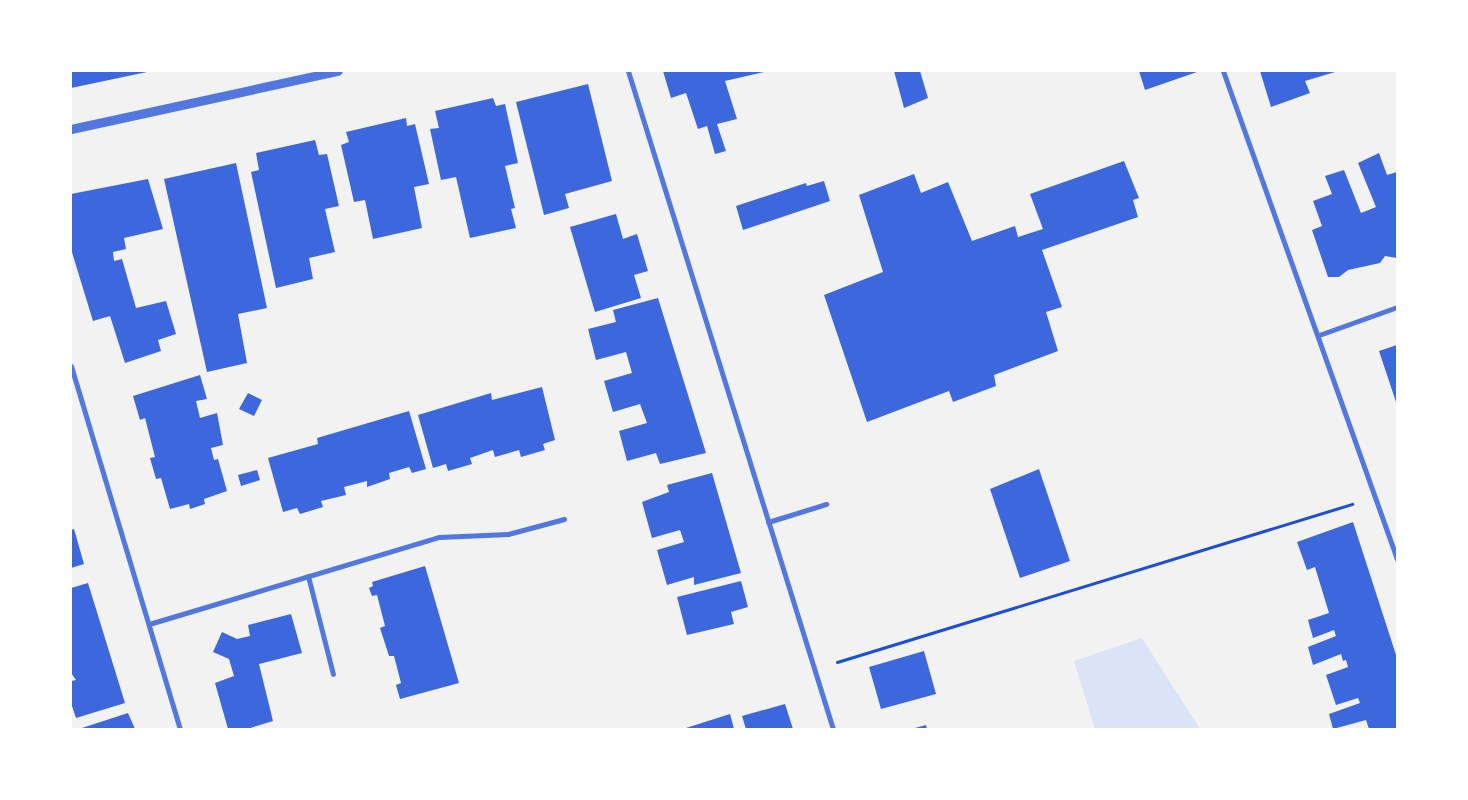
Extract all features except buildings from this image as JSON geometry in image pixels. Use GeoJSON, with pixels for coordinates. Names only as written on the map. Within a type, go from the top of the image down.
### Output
{"type":"FeatureCollection","features":[{"type":"Feature","properties":{"kind":"street"},"geometry":{"type":"LineString","coordinates":[[71,129],[338,71]]}},
{"type":"Feature","properties":{"kind":"street"},"geometry":{"type":"LineString","coordinates":[[628,71],[834,729]]}},
{"type":"Feature","properties":{"kind":"street"},"geometry":{"type":"LineString","coordinates":[[1223,71],[1319,335],[1397,559]]}},
{"type":"Feature","properties":{"kind":"street"},"geometry":{"type":"LineString","coordinates":[[1319,335],[1397,307]]}},
{"type":"Feature","properties":{"kind":"street"},"geometry":{"type":"LineString","coordinates":[[71,366],[180,729]]}},
{"type":"Feature","properties":{"kind":"street"},"geometry":{"type":"LineString","coordinates":[[768,522],[826,504]]}},
{"type":"Feature","properties":{"kind":"street"},"geometry":{"type":"LineString","coordinates":[[149,624],[439,537],[508,534],[564,519]]}},
{"type":"Feature","properties":{"kind":"street"},"geometry":{"type":"LineString","coordinates":[[308,576],[334,674]]}},
{"type":"Feature","properties":{"kind":"path"},"geometry":{"type":"LineString","coordinates":[[815,669],[1376,496]]}},
{"type":"Feature","properties":{"kind":"shaded area"},"geometry":{"type":"Polygon","coordinates":[[[1142,638],[1200,729],[1095,729],[1074,661],[1142,638]]]}}]}
